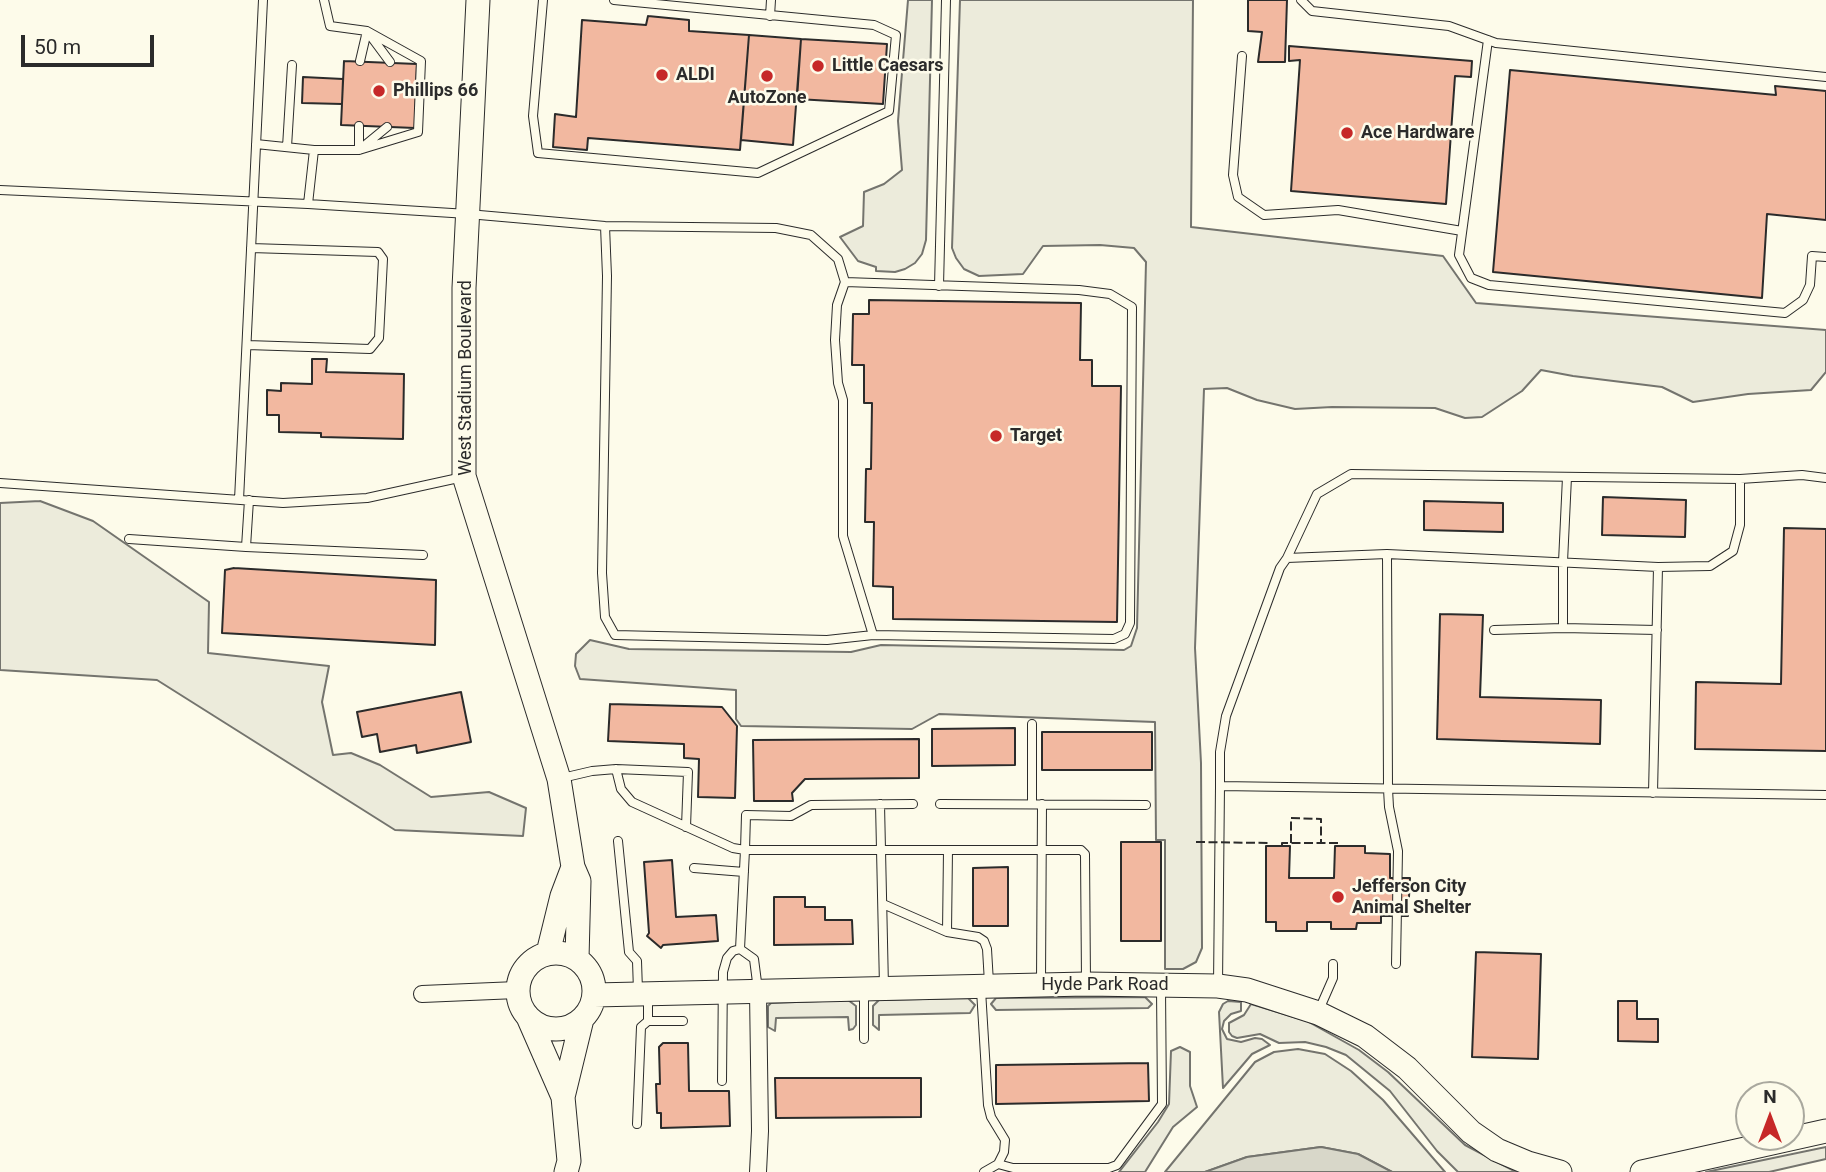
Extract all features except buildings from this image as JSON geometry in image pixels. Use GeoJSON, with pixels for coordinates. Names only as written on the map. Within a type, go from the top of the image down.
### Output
{"type":"FeatureCollection","features":[{"type":"Feature","properties":{"kind":"main road","name":"West Stadium Boulevard"},"geometry":{"type":"LineString","coordinates":[[478,0],[464,288],[464,476],[559,779],[573,867],[579,881],[577,958]]}},
{"type":"Feature","properties":{"kind":"main road","name":"West Stadium Boulevard"},"geometry":{"type":"LineString","coordinates":[[548,953],[562,896],[573,867]]}},
{"type":"Feature","properties":{"kind":"main road"},"geometry":{"type":"LineString","coordinates":[[563,1097],[582,1019],[590,1008],[594,995],[590,974],[577,958],[564,953],[548,953],[532,960],[521,973],[517,990],[520,1005],[528,1017],[563,1097],[569,1161],[566,1172]]}},
{"type":"Feature","properties":{"kind":"main road","name":"Hyde Park Road"},"geometry":{"type":"LineString","coordinates":[[594,995],[1086,984],[1218,986],[1247,990],[1318,1013],[1365,1036],[1406,1068],[1479,1138],[1518,1159],[1560,1172]]}},
{"type":"Feature","properties":{"kind":"main road"},"geometry":{"type":"LineString","coordinates":[[528,1017],[540,1026],[555,1029],[569,1027],[582,1019]]}},
{"type":"Feature","properties":{"kind":"main road"},"geometry":{"type":"LineString","coordinates":[[1642,1172],[1826,1131]]}},
{"type":"Feature","properties":{"kind":"street"},"geometry":{"type":"LineString","coordinates":[[422,994],[517,990]]}},
{"type":"Feature","properties":{"kind":"street"},"geometry":{"type":"LineString","coordinates":[[758,992],[758,1172]]}},
{"type":"Feature","properties":{"kind":"lane"},"geometry":{"type":"LineString","coordinates":[[239,500],[263,0]]}},
{"type":"Feature","properties":{"kind":"lane"},"geometry":{"type":"LineString","coordinates":[[256,144],[314,150],[359,150],[418,132],[421,61],[367,31],[330,26],[324,0]]}},
{"type":"Feature","properties":{"kind":"lane"},"geometry":{"type":"LineString","coordinates":[[543,0],[533,116],[538,153],[758,173],[889,111],[897,35],[874,26],[614,0]]}},
{"type":"Feature","properties":{"kind":"lane"},"geometry":{"type":"LineString","coordinates":[[770,16],[771,0]]}},
{"type":"Feature","properties":{"kind":"lane"},"geometry":{"type":"LineString","coordinates":[[939,286],[946,0]]}},
{"type":"Feature","properties":{"kind":"lane"},"geometry":{"type":"LineString","coordinates":[[1301,0],[1312,11],[1450,26],[1488,40],[1508,44],[1826,77]]}},
{"type":"Feature","properties":{"kind":"lane"},"geometry":{"type":"LineString","coordinates":[[360,61],[367,31]]}},
{"type":"Feature","properties":{"kind":"lane"},"geometry":{"type":"LineString","coordinates":[[367,31],[390,62]]}},
{"type":"Feature","properties":{"kind":"lane"},"geometry":{"type":"LineString","coordinates":[[1488,40],[1459,255],[1471,278],[1489,285],[1785,313],[1804,300],[1810,285],[1812,256],[1826,257]]}},
{"type":"Feature","properties":{"kind":"lane"},"geometry":{"type":"LineString","coordinates":[[1242,56],[1233,175],[1238,197],[1264,215],[1338,210],[1462,231]]}},
{"type":"Feature","properties":{"kind":"lane"},"geometry":{"type":"LineString","coordinates":[[287,147],[292,65]]}},
{"type":"Feature","properties":{"kind":"lane"},"geometry":{"type":"LineString","coordinates":[[359,126],[359,150]]}},
{"type":"Feature","properties":{"kind":"lane"},"geometry":{"type":"LineString","coordinates":[[359,150],[387,127]]}},
{"type":"Feature","properties":{"kind":"lane"},"geometry":{"type":"LineString","coordinates":[[309,204],[314,150]]}},
{"type":"Feature","properties":{"kind":"lane"},"geometry":{"type":"LineString","coordinates":[[0,190],[309,204],[605,226],[776,228],[811,235],[838,259],[845,282],[837,306],[835,340],[838,383],[843,400],[843,536],[873,635]]}},
{"type":"Feature","properties":{"kind":"lane"},"geometry":{"type":"LineString","coordinates":[[605,226],[607,276],[602,573],[606,617],[615,635],[827,640],[873,635],[1114,639],[1125,634],[1130,623],[1132,307],[1110,294],[1079,290],[845,282]]}},
{"type":"Feature","properties":{"kind":"lane"},"geometry":{"type":"LineString","coordinates":[[247,345],[370,349],[379,338],[383,258],[378,252],[251,248]]}},
{"type":"Feature","properties":{"kind":"lane"},"geometry":{"type":"LineString","coordinates":[[1218,986],[1220,752],[1226,716],[1280,568],[1317,494],[1351,474],[1740,479],[1802,475],[1826,478]]}},
{"type":"Feature","properties":{"kind":"lane"},"geometry":{"type":"LineString","coordinates":[[0,483],[284,503],[367,498],[464,476]]}},
{"type":"Feature","properties":{"kind":"lane"},"geometry":{"type":"LineString","coordinates":[[1563,628],[1567,477]]}},
{"type":"Feature","properties":{"kind":"lane"},"geometry":{"type":"LineString","coordinates":[[1287,558],[1387,554],[1658,567],[1710,566],[1733,551],[1740,525],[1740,479]]}},
{"type":"Feature","properties":{"kind":"lane"},"geometry":{"type":"LineString","coordinates":[[246,547],[249,500]]}},
{"type":"Feature","properties":{"kind":"lane"},"geometry":{"type":"LineString","coordinates":[[129,539],[423,555]]}},
{"type":"Feature","properties":{"kind":"lane"},"geometry":{"type":"LineString","coordinates":[[1387,554],[1388,789],[1398,851],[1396,964]]}},
{"type":"Feature","properties":{"kind":"lane"},"geometry":{"type":"LineString","coordinates":[[1653,793],[1658,567]]}},
{"type":"Feature","properties":{"kind":"lane"},"geometry":{"type":"LineString","coordinates":[[1494,630],[1657,630]]}},
{"type":"Feature","properties":{"kind":"lane"},"geometry":{"type":"LineString","coordinates":[[1032,724],[1042,850],[1041,985]]}},
{"type":"Feature","properties":{"kind":"lane"},"geometry":{"type":"LineString","coordinates":[[559,779],[592,771],[616,769],[688,772],[686,827]]}},
{"type":"Feature","properties":{"kind":"lane"},"geometry":{"type":"LineString","coordinates":[[616,769],[621,789],[632,802],[733,848],[1081,850],[1085,854],[1086,984]]}},
{"type":"Feature","properties":{"kind":"lane"},"geometry":{"type":"LineString","coordinates":[[1220,786],[1826,795]]}},
{"type":"Feature","properties":{"kind":"lane"},"geometry":{"type":"LineString","coordinates":[[864,1040],[874,990],[883,904],[880,804]]}},
{"type":"Feature","properties":{"kind":"lane"},"geometry":{"type":"LineString","coordinates":[[740,948],[746,815],[791,816],[811,805],[913,804]]}},
{"type":"Feature","properties":{"kind":"lane"},"geometry":{"type":"LineString","coordinates":[[940,804],[1146,805]]}},
{"type":"Feature","properties":{"kind":"lane"},"geometry":{"type":"LineString","coordinates":[[618,841],[629,952],[638,961],[648,1021]]}},
{"type":"Feature","properties":{"kind":"lane"},"geometry":{"type":"LineString","coordinates":[[947,932],[948,850]]}},
{"type":"Feature","properties":{"kind":"lane"},"geometry":{"type":"LineString","coordinates":[[694,868],[744,872]]}},
{"type":"Feature","properties":{"kind":"lane"},"geometry":{"type":"LineString","coordinates":[[883,904],[947,932],[971,934],[984,942],[989,955],[985,986],[988,1105],[991,1116],[1005,1140],[1004,1152],[998,1164],[984,1172]]}},
{"type":"Feature","properties":{"kind":"lane"},"geometry":{"type":"LineString","coordinates":[[740,948],[754,958],[758,992]]}},
{"type":"Feature","properties":{"kind":"lane"},"geometry":{"type":"LineString","coordinates":[[722,1081],[723,972],[727,958],[740,948]]}},
{"type":"Feature","properties":{"kind":"lane"},"geometry":{"type":"LineString","coordinates":[[1318,1013],[1333,978],[1333,964]]}},
{"type":"Feature","properties":{"kind":"lane"},"geometry":{"type":"LineString","coordinates":[[998,1164],[1013,1168],[1109,1168],[1117,1165],[1162,1104],[1161,985]]}},
{"type":"Feature","properties":{"kind":"lane"},"geometry":{"type":"LineString","coordinates":[[638,1124],[641,1027],[648,1021],[683,1021]]}},
{"type":"Feature","properties":{"kind":"shaded area"},"geometry":{"type":"Polygon","coordinates":[[[908,0],[932,0],[926,240],[922,254],[915,263],[895,272],[876,271],[876,267],[858,261],[840,237],[863,226],[864,192],[884,184],[902,170],[898,121],[908,0]]]}},
{"type":"Feature","properties":{"kind":"shaded area"},"geometry":{"type":"Polygon","coordinates":[[[960,0],[1193,0],[1191,227],[1443,256],[1476,303],[1826,330],[1826,372],[1811,390],[1748,394],[1693,402],[1662,387],[1541,370],[1522,391],[1482,417],[1465,418],[1435,408],[1295,409],[1257,400],[1227,388],[1204,389],[1195,648],[1201,763],[1202,948],[1196,962],[1183,969],[1165,969],[1165,840],[1156,840],[1155,722],[939,714],[912,729],[741,726],[736,719],[736,690],[580,679],[575,666],[576,654],[590,640],[629,649],[851,652],[881,645],[1124,650],[1131,646],[1137,628],[1146,262],[1134,248],[1100,245],[1043,246],[1023,274],[979,276],[964,269],[956,258],[952,248],[960,0]]]}},
{"type":"Feature","properties":{"kind":"shaded area"},"geometry":{"type":"Polygon","coordinates":[[[40,501],[93,521],[209,602],[208,653],[329,666],[322,702],[333,755],[351,753],[380,765],[431,797],[489,792],[526,808],[523,836],[395,830],[157,680],[0,670],[0,503],[40,501]]]}},
{"type":"Feature","properties":{"kind":"shaded area"},"geometry":{"type":"Polygon","coordinates":[[[1145,997],[1152,1004],[1148,1008],[996,1010],[991,1004],[996,998],[1145,997]]]}},
{"type":"Feature","properties":{"kind":"shaded area"},"geometry":{"type":"Polygon","coordinates":[[[968,998],[975,1005],[970,1013],[879,1015],[879,1030],[873,1025],[873,1006],[879,1000],[968,998]]]}},
{"type":"Feature","properties":{"kind":"shaded area"},"geometry":{"type":"Polygon","coordinates":[[[848,1000],[856,1006],[856,1025],[853,1029],[849,1030],[848,1017],[776,1018],[775,1031],[768,1027],[768,1006],[771,1003],[848,1000]]]}},
{"type":"Feature","properties":{"kind":"shaded area"},"geometry":{"type":"Polygon","coordinates":[[[1228,1001],[1241,1002],[1241,1011],[1231,1014],[1224,1021],[1222,1029],[1227,1039],[1241,1042],[1255,1038],[1270,1045],[1252,1054],[1223,1088],[1219,1012],[1228,1001]]]}},
{"type":"Feature","properties":{"kind":"shaded area"},"geometry":{"type":"Polygon","coordinates":[[[1251,1004],[1307,1021],[1359,1050],[1388,1072],[1465,1145],[1516,1172],[1458,1172],[1437,1151],[1390,1091],[1346,1055],[1305,1042],[1279,1043],[1260,1034],[1237,1038],[1232,1036],[1229,1023],[1244,1015],[1251,1004]]]}},
{"type":"Feature","properties":{"kind":"shaded area"},"geometry":{"type":"Polygon","coordinates":[[[1180,1047],[1190,1052],[1190,1086],[1197,1107],[1173,1127],[1145,1172],[1119,1172],[1169,1104],[1171,1051],[1180,1047]]]}},
{"type":"Feature","properties":{"kind":"shaded area"},"geometry":{"type":"Polygon","coordinates":[[[1298,1049],[1325,1054],[1351,1071],[1383,1100],[1445,1172],[1392,1172],[1358,1154],[1321,1147],[1247,1157],[1205,1172],[1165,1172],[1255,1062],[1274,1052],[1298,1049]]]}},
{"type":"Feature","properties":{"kind":"shaded area"},"geometry":{"type":"Polygon","coordinates":[[[1321,1147],[1358,1154],[1392,1172],[1205,1172],[1247,1157],[1321,1147]]]}},
{"type":"Feature","properties":{"kind":"shaded area"},"geometry":{"type":"Polygon","coordinates":[[[1826,1147],[1826,1159],[1769,1172],[1706,1172],[1826,1147]]]}},
{"type":"Feature","properties":{"kind":"fence"},"geometry":{"type":"LineString","coordinates":[[1291,843],[1291,818],[1321,819],[1321,843]]}},
{"type":"Feature","properties":{"kind":"fence"},"geometry":{"type":"LineString","coordinates":[[1196,842],[1269,843]]}},
{"type":"Feature","properties":{"kind":"fence"},"geometry":{"type":"LineString","coordinates":[[1282,846],[1282,843],[1339,843],[1339,846]]}},
{"type":"Feature","properties":{"kind":"place","name":"Little Caesars"},"geometry":{"type":"Point","coordinates":[818,66]}},
{"type":"Feature","properties":{"kind":"place","name":"ALDI"},"geometry":{"type":"Point","coordinates":[662,75]}},
{"type":"Feature","properties":{"kind":"place","name":"AutoZone"},"geometry":{"type":"Point","coordinates":[767,76]}},
{"type":"Feature","properties":{"kind":"place","name":"Phillips 66"},"geometry":{"type":"Point","coordinates":[379,91]}},
{"type":"Feature","properties":{"kind":"place","name":"Ace Hardware"},"geometry":{"type":"Point","coordinates":[1347,133]}},
{"type":"Feature","properties":{"kind":"place","name":"Target"},"geometry":{"type":"Point","coordinates":[996,436]}},
{"type":"Feature","properties":{"kind":"place","name":"Jefferson City Animal Shelter"},"geometry":{"type":"Point","coordinates":[1338,897]}}]}
